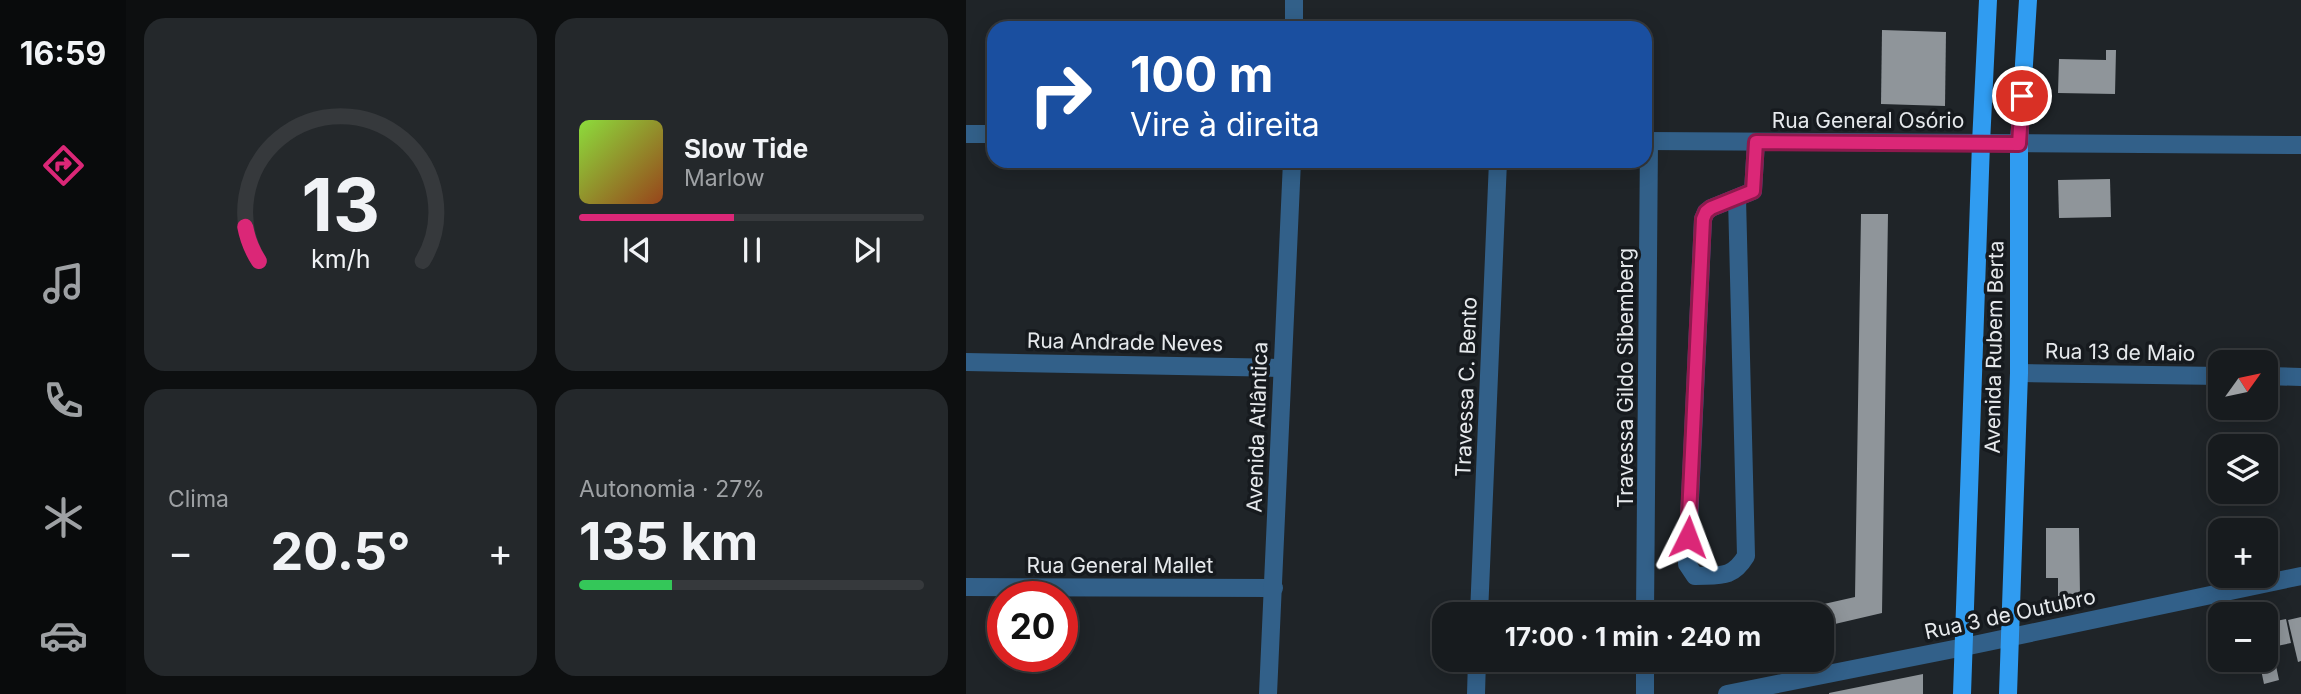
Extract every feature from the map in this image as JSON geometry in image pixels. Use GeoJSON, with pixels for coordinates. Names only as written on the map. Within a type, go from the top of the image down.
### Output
{"type":"FeatureCollection","features":[{"type":"Feature","properties":{"kind":"main road","name":"Avenida Rubem Berta"},"geometry":{"type":"LineString","coordinates":[[1962,694],[1988,0]]}},
{"type":"Feature","properties":{"kind":"main road","name":"Avenida Rubem Berta"},"geometry":{"type":"LineString","coordinates":[[2008,694],[2019,373],[2019,144],[2028,0]]}},
{"type":"Feature","properties":{"kind":"street"},"geometry":{"type":"LineString","coordinates":[[1294,0],[1294,21]]}},
{"type":"Feature","properties":{"kind":"street"},"geometry":{"type":"LineString","coordinates":[[966,134],[987,134]]}},
{"type":"Feature","properties":{"kind":"street","name":"Rua General Osório"},"geometry":{"type":"LineString","coordinates":[[1652,141],[2301,145]]}},
{"type":"Feature","properties":{"kind":"street"},"geometry":{"type":"LineString","coordinates":[[1737,198],[1746,556],[1729,575],[1695,576],[1687,564],[1703,219],[1711,208],[1753,191],[1756,142]]}},
{"type":"Feature","properties":{"kind":"street","name":"Avenida Atlântica"},"geometry":{"type":"LineString","coordinates":[[1268,694],[1292,168]]}},
{"type":"Feature","properties":{"kind":"street","name":"Travessa C. Bento"},"geometry":{"type":"LineString","coordinates":[[1480,602],[1498,168]]}},
{"type":"Feature","properties":{"kind":"street","name":"Travessa Gildo Sibemberg"},"geometry":{"type":"LineString","coordinates":[[1645,602],[1647,168]]}},
{"type":"Feature","properties":{"kind":"street","name":"Rua Andrade Neves"},"geometry":{"type":"LineString","coordinates":[[966,362],[1282,368]]}},
{"type":"Feature","properties":{"kind":"street","name":"Rua 13 de Maio"},"geometry":{"type":"LineString","coordinates":[[2019,373],[2208,376]]}},
{"type":"Feature","properties":{"kind":"street"},"geometry":{"type":"LineString","coordinates":[[2278,376],[2301,377]]}},
{"type":"Feature","properties":{"kind":"street","name":"Rua 3 de Outubro"},"geometry":{"type":"LineString","coordinates":[[1727,694],[1964,648],[2301,576]]}},
{"type":"Feature","properties":{"kind":"street","name":"Rua General Mallet"},"geometry":{"type":"LineString","coordinates":[[966,587],[1274,588]]}},
{"type":"Feature","properties":{"kind":"street"},"geometry":{"type":"LineString","coordinates":[[1476,694],[1477,672]]}},
{"type":"Feature","properties":{"kind":"street"},"geometry":{"type":"LineString","coordinates":[[1645,672],[1645,694]]}},
{"type":"Feature","properties":{"kind":"building"},"geometry":{"type":"Polygon","coordinates":[[[1882,30],[1946,32],[1945,106],[1881,104],[1882,30]]]}},
{"type":"Feature","properties":{"kind":"building"},"geometry":{"type":"Polygon","coordinates":[[[2106,50],[2116,50],[2115,94],[2058,93],[2059,59],[2106,60],[2106,50]]]}},
{"type":"Feature","properties":{"kind":"building"},"geometry":{"type":"Polygon","coordinates":[[[2110,179],[2111,217],[2059,218],[2058,180],[2110,179]]]}},
{"type":"Feature","properties":{"kind":"building"},"geometry":{"type":"Polygon","coordinates":[[[1861,214],[1888,214],[1882,613],[1834,624],[1833,602],[1855,597],[1861,214]]]}},
{"type":"Feature","properties":{"kind":"building"},"geometry":{"type":"Polygon","coordinates":[[[2046,528],[2079,528],[2080,595],[2058,596],[2058,578],[2046,578],[2046,528]]]}},
{"type":"Feature","properties":{"kind":"building"},"geometry":{"type":"Polygon","coordinates":[[[2301,617],[2301,661],[2298,662],[2288,620],[2301,617]]]}},
{"type":"Feature","properties":{"kind":"building"},"geometry":{"type":"Polygon","coordinates":[[[2286,619],[2291,643],[2278,646],[2278,621],[2286,619]]]}},
{"type":"Feature","properties":{"kind":"building"},"geometry":{"type":"Polygon","coordinates":[[[2262,672],[2277,672],[2279,680],[2264,684],[2262,672]]]}},
{"type":"Feature","properties":{"kind":"building"},"geometry":{"type":"Polygon","coordinates":[[[1923,674],[1923,694],[1829,694],[1829,693],[1923,674]]]}},
{"type":"Feature","properties":{"kind":"route"},"geometry":{"type":"LineString","coordinates":[[1688,537],[1703,219],[1711,208],[1753,191],[1756,142],[2019,144],[2022,96]]}}]}
